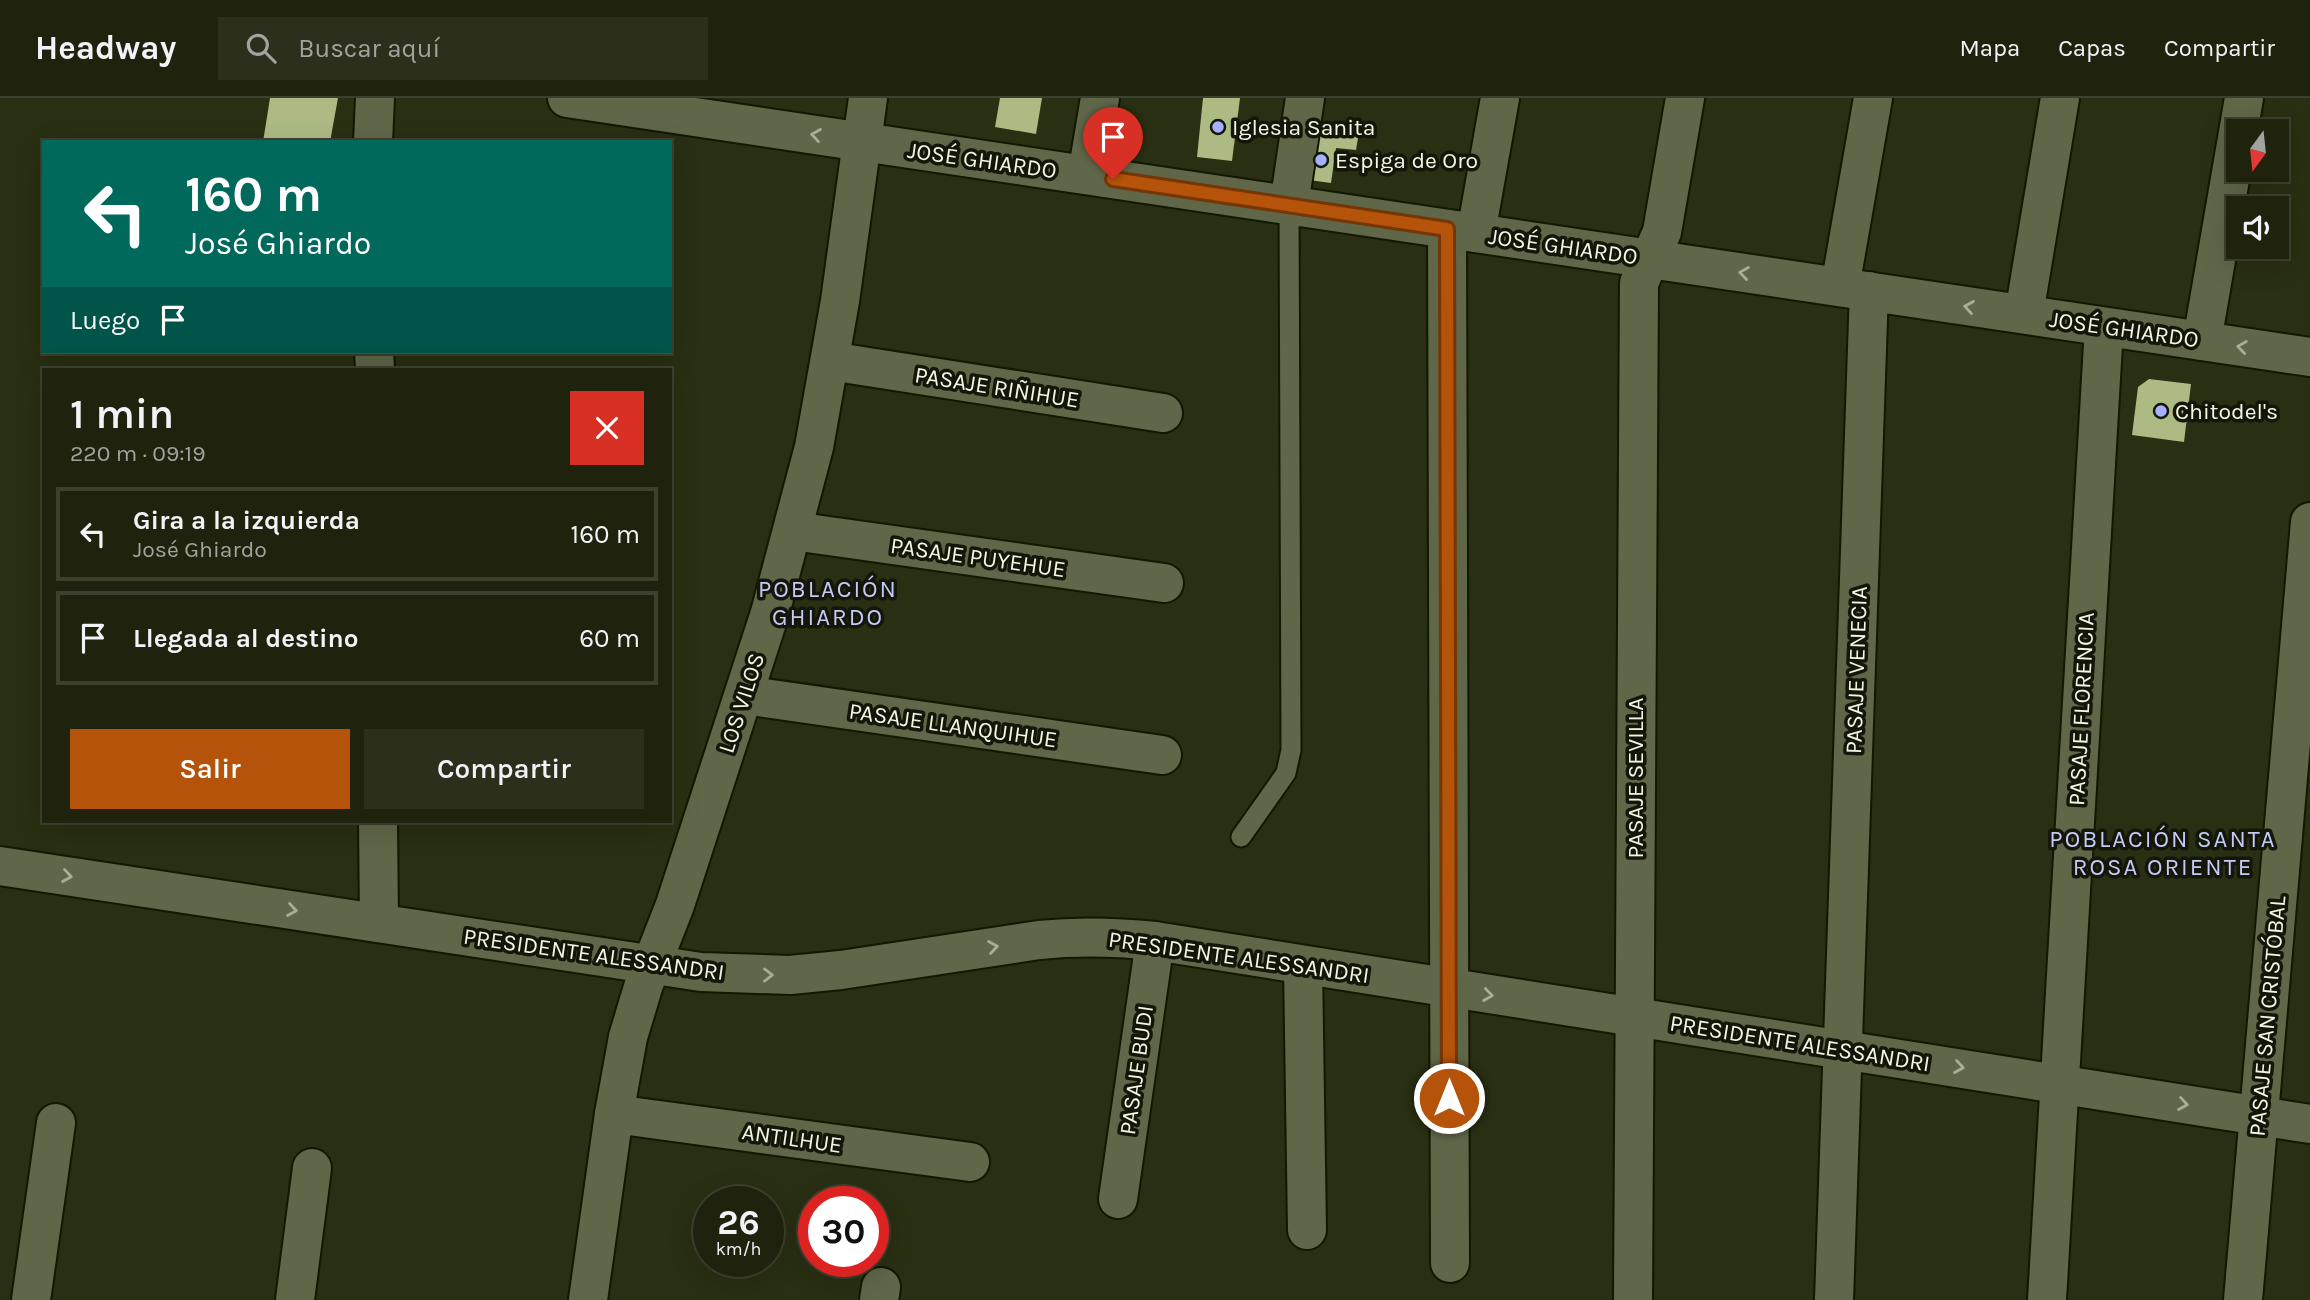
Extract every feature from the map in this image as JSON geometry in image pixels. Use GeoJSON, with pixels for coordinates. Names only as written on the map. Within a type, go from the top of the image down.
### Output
{"type":"FeatureCollection","features":[{"type":"Feature","properties":{"kind":"street"},"geometry":{"type":"LineString","coordinates":[[373,140],[375,98]]}},
{"type":"Feature","properties":{"kind":"street","name":"JOSÉ GHIARDO"},"geometry":{"type":"LineString","coordinates":[[567,98],[608,101],[861,142],[2310,357]]}},
{"type":"Feature","properties":{"kind":"street","name":"LOS VILOS"},"geometry":{"type":"LineString","coordinates":[[588,1300],[614,1114],[628,1037],[651,966],[675,905],[744,695],[793,531],[814,447],[831,361],[868,98]]}},
{"type":"Feature","properties":{"kind":"street"},"geometry":{"type":"LineString","coordinates":[[1087,175],[1100,98]]}},
{"type":"Feature","properties":{"kind":"street"},"geometry":{"type":"LineString","coordinates":[[1289,205],[1305,98]]}},
{"type":"Feature","properties":{"kind":"street"},"geometry":{"type":"LineString","coordinates":[[1450,1263],[1449,989],[1462,231],[1500,98]]}},
{"type":"Feature","properties":{"kind":"street","name":"PASAJE SEVILLA"},"geometry":{"type":"LineString","coordinates":[[1633,1300],[1639,283],[1662,232],[1685,98]]}},
{"type":"Feature","properties":{"kind":"street","name":"PASAJE VENECIA"},"geometry":{"type":"LineString","coordinates":[[1834,1300],[1843,1049],[1855,289],[1873,98]]}},
{"type":"Feature","properties":{"kind":"street"},"geometry":{"type":"LineString","coordinates":[[2024,314],[2060,98]]}},
{"type":"Feature","properties":{"kind":"street"},"geometry":{"type":"LineString","coordinates":[[2202,341],[2244,98]]}},
{"type":"Feature","properties":{"kind":"street","name":"PASAJE FLORENCIA"},"geometry":{"type":"LineString","coordinates":[[2047,1300],[2104,327]]}},
{"type":"Feature","properties":{"kind":"street","name":"PASAJE RIÑIHUE"},"geometry":{"type":"LineString","coordinates":[[831,361],[1163,413]]}},
{"type":"Feature","properties":{"kind":"street","name":"PASAJE SAN CRISTÓBAL"},"geometry":{"type":"LineString","coordinates":[[2243,1300],[2310,522]]}},
{"type":"Feature","properties":{"kind":"street","name":"PASAJE PUYEHUE"},"geometry":{"type":"LineString","coordinates":[[793,531],[1164,583]]}},
{"type":"Feature","properties":{"kind":"street","name":"PASAJE LLANQUIHUE"},"geometry":{"type":"LineString","coordinates":[[744,695],[1162,755]]}},
{"type":"Feature","properties":{"kind":"street"},"geometry":{"type":"LineString","coordinates":[[378,823],[379,923]]}},
{"type":"Feature","properties":{"kind":"street","name":"PRESIDENTE ALESSANDRI"},"geometry":{"type":"LineString","coordinates":[[0,866],[651,966],[727,974],[790,975],[841,970],[1039,940],[1102,936],[1155,941],[2310,1124]]}},
{"type":"Feature","properties":{"kind":"street","name":"PASAJE BUDI"},"geometry":{"type":"LineString","coordinates":[[1118,1199],[1155,941]]}},
{"type":"Feature","properties":{"kind":"street"},"geometry":{"type":"LineString","coordinates":[[1303,965],[1307,1230]]}},
{"type":"Feature","properties":{"kind":"street","name":"ANTILHUE"},"geometry":{"type":"LineString","coordinates":[[614,1114],[970,1162]]}},
{"type":"Feature","properties":{"kind":"street"},"geometry":{"type":"LineString","coordinates":[[32,1300],[56,1123]]}},
{"type":"Feature","properties":{"kind":"street"},"geometry":{"type":"LineString","coordinates":[[295,1300],[312,1168]]}},
{"type":"Feature","properties":{"kind":"lane"},"geometry":{"type":"LineString","coordinates":[[1241,837],[1286,773],[1291,750],[1289,205]]}},
{"type":"Feature","properties":{"kind":"building"},"geometry":{"type":"Polygon","coordinates":[[[270,98],[338,98],[330,140],[263,140],[270,98]]]}},
{"type":"Feature","properties":{"kind":"building"},"geometry":{"type":"Polygon","coordinates":[[[1000,98],[1042,98],[1036,134],[995,127],[1000,98]]]}},
{"type":"Feature","properties":{"kind":"building","name":"Iglesia Sanita"},"geometry":{"type":"Polygon","coordinates":[[[1203,98],[1240,98],[1232,161],[1197,157],[1203,98]]]}},
{"type":"Feature","properties":{"kind":"building"},"geometry":{"type":"Polygon","coordinates":[[[1317,126],[1359,132],[1356,150],[1336,148],[1331,183],[1309,180],[1317,126]]]}},
{"type":"Feature","properties":{"kind":"building","name":"Chitodel's"},"geometry":{"type":"Polygon","coordinates":[[[2149,379],[2191,384],[2184,442],[2132,435],[2138,387],[2149,379]]]}},
{"type":"Feature","properties":{"kind":"place","name":"Iglesia Sanita"},"geometry":{"type":"Point","coordinates":[1218,127]}},
{"type":"Feature","properties":{"kind":"place","name":"Espiga de Oro"},"geometry":{"type":"Point","coordinates":[1321,160]}},
{"type":"Feature","properties":{"kind":"place","name":"Chitodel's"},"geometry":{"type":"Point","coordinates":[2161,411]}},
{"type":"Feature","properties":{"kind":"district","name":"POBLACIÓN GHIARDO"},"geometry":{"type":"Point","coordinates":[828,603]}},
{"type":"Feature","properties":{"kind":"district","name":"POBLACIÓN SANTA ROSA ORIENTE"},"geometry":{"type":"Point","coordinates":[2163,853]}},
{"type":"Feature","properties":{"kind":"route"},"geometry":{"type":"LineString","coordinates":[[1113,179],[1447,229],[1449,1098]]}}]}
